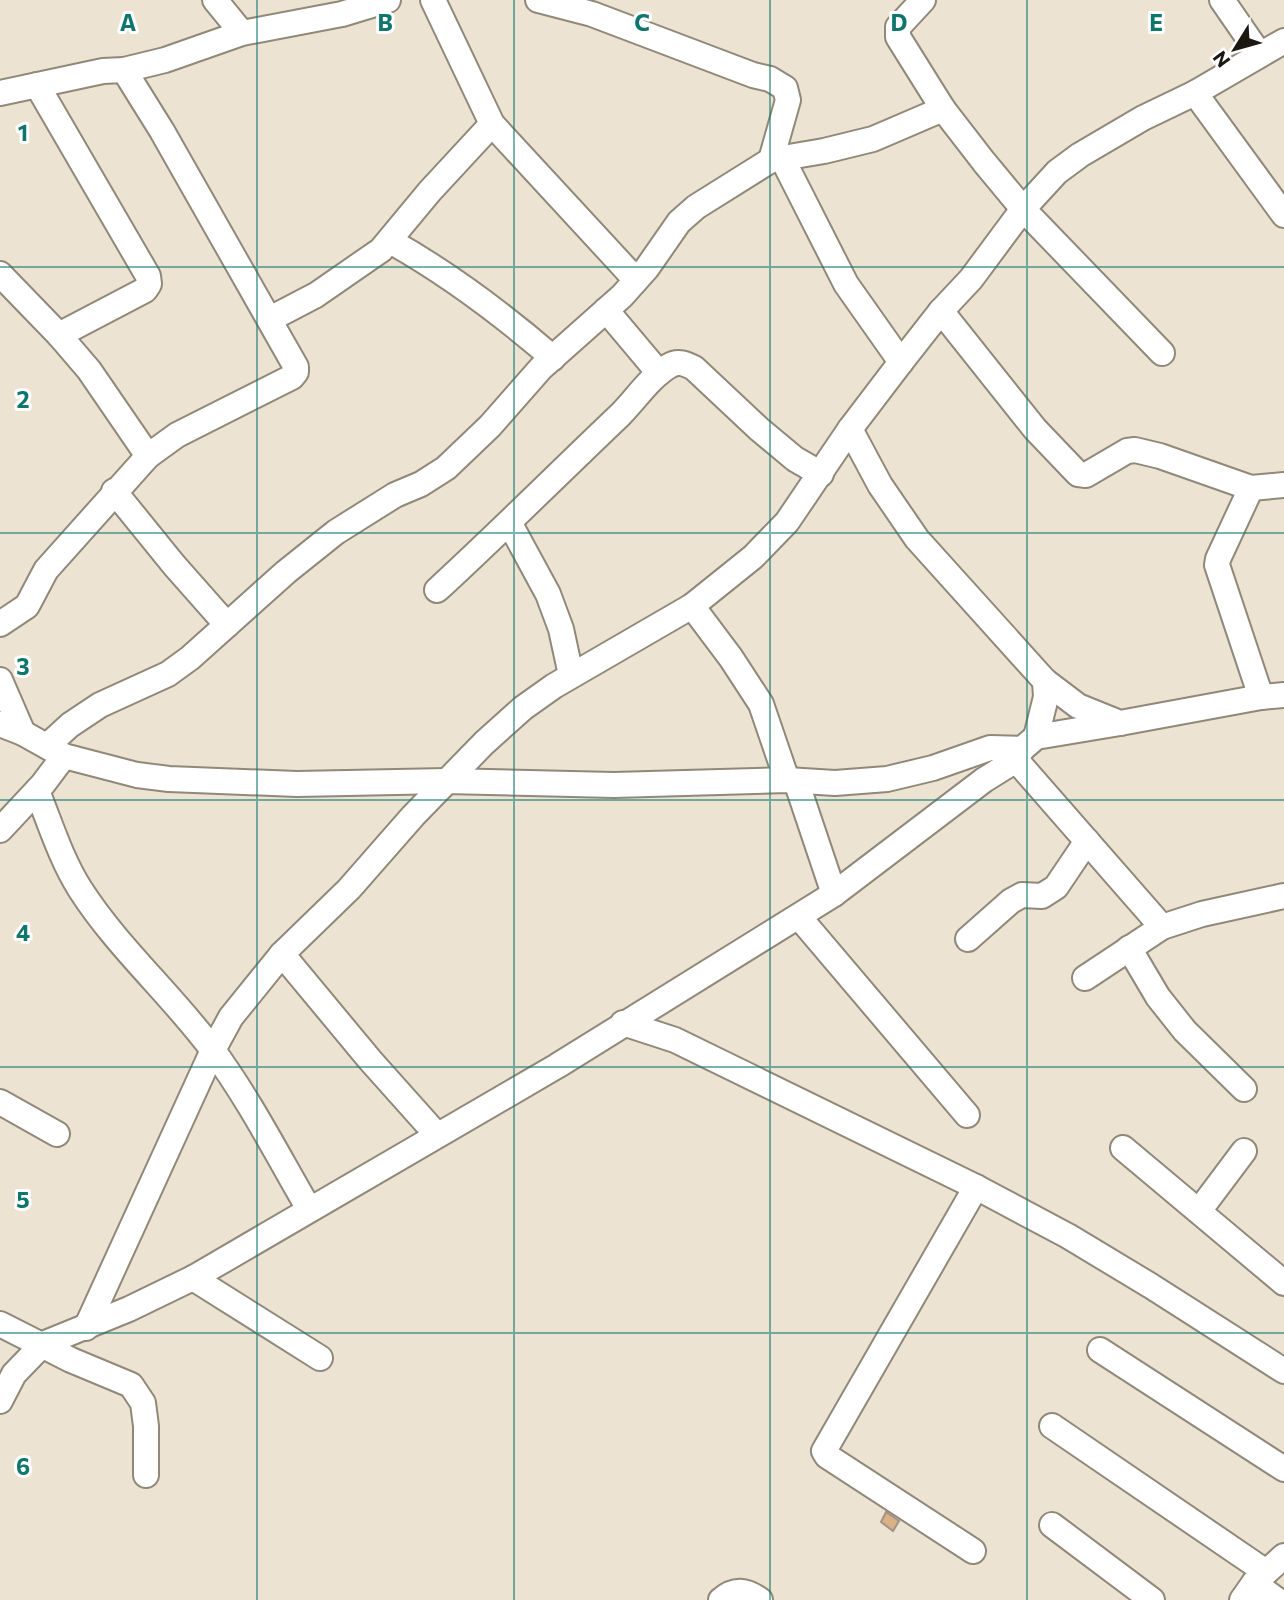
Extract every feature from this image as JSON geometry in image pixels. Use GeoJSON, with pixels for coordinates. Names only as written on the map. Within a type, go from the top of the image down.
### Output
{"type":"FeatureCollection","features":[{"type":"Feature","properties":{"kind":"street"},"geometry":{"type":"LineString","coordinates":[[215,0],[242,33]]}},
{"type":"Feature","properties":{"kind":"street"},"geometry":{"type":"LineString","coordinates":[[0,93],[103,71],[124,70],[165,60],[242,33],[342,14],[388,0]]}},
{"type":"Feature","properties":{"kind":"street"},"geometry":{"type":"LineString","coordinates":[[433,0],[492,124],[636,280]]}},
{"type":"Feature","properties":{"kind":"street"},"geometry":{"type":"LineString","coordinates":[[538,0],[592,14],[770,79],[785,88],[788,100],[776,159],[846,284],[901,362]]}},
{"type":"Feature","properties":{"kind":"street"},"geometry":{"type":"LineString","coordinates":[[923,0],[898,27],[898,37],[943,109],[1023,209],[1162,353]]}},
{"type":"Feature","properties":{"kind":"street"},"geometry":{"type":"LineString","coordinates":[[1222,0],[1260,55]]}},
{"type":"Feature","properties":{"kind":"street"},"geometry":{"type":"LineString","coordinates":[[86,1328],[213,1050],[231,1017],[282,954],[349,889],[484,743],[523,708],[571,675],[692,606],[753,557],[787,522],[850,429],[901,362],[971,279],[1023,209],[1057,172],[1080,155],[1143,118],[1195,93],[1284,41]]}},
{"type":"Feature","properties":{"kind":"street"},"geometry":{"type":"LineString","coordinates":[[0,624],[27,606],[46,570],[148,456],[177,435],[292,377],[296,372],[296,367],[270,319],[124,70]]}},
{"type":"Feature","properties":{"kind":"street"},"geometry":{"type":"LineString","coordinates":[[37,85],[148,276],[149,284],[145,290],[59,335]]}},
{"type":"Feature","properties":{"kind":"street"},"geometry":{"type":"LineString","coordinates":[[1195,93],[1284,215]]}},
{"type":"Feature","properties":{"kind":"street"},"geometry":{"type":"LineString","coordinates":[[0,830],[37,791],[70,725],[100,705],[168,674],[336,532],[395,495],[421,484],[446,468],[490,426],[541,368],[636,280],[679,222],[696,207],[776,159],[873,139],[943,109]]}},
{"type":"Feature","properties":{"kind":"street"},"geometry":{"type":"LineString","coordinates":[[270,319],[316,295],[368,260],[390,241],[430,191],[492,124]]}},
{"type":"Feature","properties":{"kind":"street"},"geometry":{"type":"LineString","coordinates":[[390,241],[470,291],[553,358]]}},
{"type":"Feature","properties":{"kind":"street"},"geometry":{"type":"LineString","coordinates":[[0,274],[89,370],[148,456]]}},
{"type":"Feature","properties":{"kind":"street"},"geometry":{"type":"LineString","coordinates":[[606,310],[659,373]]}},
{"type":"Feature","properties":{"kind":"street"},"geometry":{"type":"LineString","coordinates":[[941,312],[1035,429],[1078,474],[1086,475],[1127,451],[1135,450],[1251,488],[1284,485]]}},
{"type":"Feature","properties":{"kind":"street"},"geometry":{"type":"LineString","coordinates":[[437,590],[510,524],[659,373],[673,363],[686,363],[694,368],[725,400],[759,429],[795,458],[821,474]]}},
{"type":"Feature","properties":{"kind":"street"},"geometry":{"type":"LineString","coordinates":[[850,429],[880,485],[917,539],[1045,681],[1078,706],[1120,723]]}},
{"type":"Feature","properties":{"kind":"street"},"geometry":{"type":"LineString","coordinates":[[0,680],[11,729],[55,751],[137,775],[169,779],[297,784],[446,782],[614,785],[791,780],[835,783],[887,779],[933,768],[990,748],[1025,749],[1120,723],[1273,696],[1217,565],[1251,488]]}},
{"type":"Feature","properties":{"kind":"street"},"geometry":{"type":"LineString","coordinates":[[114,491],[227,625]]}},
{"type":"Feature","properties":{"kind":"street"},"geometry":{"type":"LineString","coordinates":[[510,524],[548,594],[561,629],[571,675]]}},
{"type":"Feature","properties":{"kind":"street"},"geometry":{"type":"LineString","coordinates":[[692,606],[761,704],[834,894]]}},
{"type":"Feature","properties":{"kind":"street"},"geometry":{"type":"LineString","coordinates":[[0,1401],[14,1374],[43,1344],[86,1328],[193,1278],[556,1066],[834,894],[1025,749],[1046,697],[1045,681]]}},
{"type":"Feature","properties":{"kind":"street"},"geometry":{"type":"LineString","coordinates":[[1025,749],[1087,841],[1162,928]]}},
{"type":"Feature","properties":{"kind":"street"},"geometry":{"type":"LineString","coordinates":[[37,791],[79,887],[213,1050],[260,1123],[309,1209]]}},
{"type":"Feature","properties":{"kind":"street"},"geometry":{"type":"LineString","coordinates":[[968,939],[1011,901],[1022,895],[1042,896],[1056,887],[1087,841]]}},
{"type":"Feature","properties":{"kind":"street"},"geometry":{"type":"LineString","coordinates":[[1084,978],[1162,928],[1202,914],[1284,896]]}},
{"type":"Feature","properties":{"kind":"street"},"geometry":{"type":"LineString","coordinates":[[799,917],[967,1115]]}},
{"type":"Feature","properties":{"kind":"street"},"geometry":{"type":"LineString","coordinates":[[1129,948],[1158,997],[1185,1031],[1244,1089]]}},
{"type":"Feature","properties":{"kind":"street"},"geometry":{"type":"LineString","coordinates":[[282,954],[370,1060],[437,1135]]}},
{"type":"Feature","properties":{"kind":"street"},"geometry":{"type":"LineString","coordinates":[[623,1023],[675,1040],[976,1187],[1068,1236],[1280,1361]]}},
{"type":"Feature","properties":{"kind":"street"},"geometry":{"type":"LineString","coordinates":[[0,1102],[57,1134]]}},
{"type":"Feature","properties":{"kind":"street"},"geometry":{"type":"LineString","coordinates":[[1123,1148],[1284,1283]]}},
{"type":"Feature","properties":{"kind":"street"},"geometry":{"type":"LineString","coordinates":[[1199,1211],[1244,1152]]}},
{"type":"Feature","properties":{"kind":"street"},"geometry":{"type":"LineString","coordinates":[[973,1551],[827,1456],[824,1451],[976,1187]]}},
{"type":"Feature","properties":{"kind":"street"},"geometry":{"type":"LineString","coordinates":[[193,1278],[320,1358]]}},
{"type":"Feature","properties":{"kind":"street"},"geometry":{"type":"LineString","coordinates":[[0,1324],[71,1360],[131,1385],[143,1403],[146,1475]]}},
{"type":"Feature","properties":{"kind":"street"},"geometry":{"type":"LineString","coordinates":[[1100,1350],[1284,1469]]}},
{"type":"Feature","properties":{"kind":"street"},"geometry":{"type":"LineString","coordinates":[[1052,1426],[1261,1578],[1277,1600]]}},
{"type":"Feature","properties":{"kind":"street"},"geometry":{"type":"LineString","coordinates":[[1052,1525],[1152,1600]]}},
{"type":"Feature","properties":{"kind":"street"},"geometry":{"type":"LineString","coordinates":[[721,1600],[734,1592],[748,1591],[760,1600]]}},
{"type":"Feature","properties":{"kind":"building"},"geometry":{"type":"Polygon","coordinates":[[[886,1512],[899,1521],[893,1531],[881,1522],[886,1512]]]}}]}
